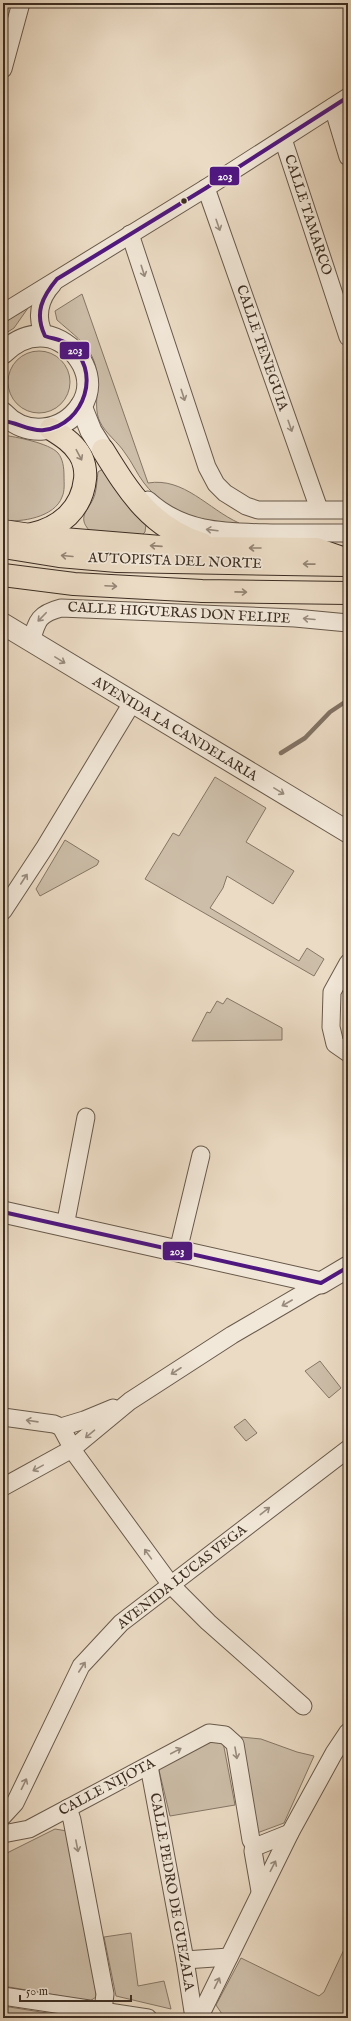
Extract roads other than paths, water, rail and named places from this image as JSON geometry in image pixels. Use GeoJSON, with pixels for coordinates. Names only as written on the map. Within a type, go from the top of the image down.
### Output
{"type":"FeatureCollection","features":[{"type":"Feature","properties":{"kind":"highway"},"geometry":{"type":"LineString","coordinates":[[31,535],[46,531],[59,524],[74,510],[84,492],[86,471],[80,454],[70,442],[51,429]]}},
{"type":"Feature","properties":{"kind":"highway"},"geometry":{"type":"LineString","coordinates":[[102,450],[132,495],[156,521],[178,534],[200,544],[223,548]]}},
{"type":"Feature","properties":{"kind":"highway"},"geometry":{"type":"LineString","coordinates":[[3,531],[51,538],[173,548],[316,548],[348,560]]}},
{"type":"Feature","properties":{"kind":"highway","name":"AUTOPISTA DEL NORTE"},"geometry":{"type":"LineString","coordinates":[[3,547],[59,556],[117,561],[348,565]]}},
{"type":"Feature","properties":{"kind":"highway","name":"AUTOPISTA DEL NORTE"},"geometry":{"type":"LineString","coordinates":[[3,575],[74,584],[202,591],[348,593]]}},
{"type":"Feature","properties":{"kind":"street"},"geometry":{"type":"LineString","coordinates":[[3,69],[21,3]]}},
{"type":"Feature","properties":{"kind":"street"},"geometry":{"type":"LineString","coordinates":[[3,313],[206,188],[348,97]]}},
{"type":"Feature","properties":{"kind":"street"},"geometry":{"type":"LineString","coordinates":[[333,107],[348,158]]}},
{"type":"Feature","properties":{"kind":"street","name":"CALLE TAMARCO"},"geometry":{"type":"LineString","coordinates":[[283,139],[348,337]]}},
{"type":"Feature","properties":{"kind":"street","name":"CALLE TENEGUIA"},"geometry":{"type":"LineString","coordinates":[[206,188],[319,509]]}},
{"type":"Feature","properties":{"kind":"street"},"geometry":{"type":"LineString","coordinates":[[130,234],[207,467],[216,484],[225,493],[246,506],[258,510],[348,510]]}},
{"type":"Feature","properties":{"kind":"street"},"geometry":{"type":"LineString","coordinates":[[45,336],[40,326],[39,314],[42,299],[44,293],[57,279]]}},
{"type":"Feature","properties":{"kind":"street"},"geometry":{"type":"LineString","coordinates":[[5,349],[21,339],[34,336],[45,336],[60,340],[71,348],[80,358],[85,370],[87,383],[85,397],[81,406],[67,421],[51,429],[29,429],[5,418]]}},
{"type":"Feature","properties":{"kind":"street"},"geometry":{"type":"LineString","coordinates":[[81,406],[91,430],[102,450],[139,491],[157,507],[179,520],[206,530],[230,532],[348,533]]}},
{"type":"Feature","properties":{"kind":"street","name":"CALLE HIGUERAS DON FELIPE"},"geometry":{"type":"LineString","coordinates":[[31,642],[39,618],[47,611],[61,608],[295,618],[348,623]]}},
{"type":"Feature","properties":{"kind":"street","name":"AVENIDA LA CANDELARIA"},"geometry":{"type":"LineString","coordinates":[[3,624],[348,832]]}},
{"type":"Feature","properties":{"kind":"street"},"geometry":{"type":"LineString","coordinates":[[3,911],[45,847],[132,703]]}},
{"type":"Feature","properties":{"kind":"street"},"geometry":{"type":"LineString","coordinates":[[341,1049],[331,1027],[332,992],[348,963]]}},
{"type":"Feature","properties":{"kind":"street"},"geometry":{"type":"LineString","coordinates":[[65,1226],[86,1117]]}},
{"type":"Feature","properties":{"kind":"street"},"geometry":{"type":"LineString","coordinates":[[178,1251],[201,1154]]}},
{"type":"Feature","properties":{"kind":"street"},"geometry":{"type":"LineString","coordinates":[[3,1212],[321,1283]]}},
{"type":"Feature","properties":{"kind":"street"},"geometry":{"type":"LineString","coordinates":[[3,1487],[72,1449],[130,1401],[232,1335],[348,1267]]}},
{"type":"Feature","properties":{"kind":"street"},"geometry":{"type":"LineString","coordinates":[[3,1417],[54,1424],[61,1427],[84,1420],[130,1401]]}},
{"type":"Feature","properties":{"kind":"street"},"geometry":{"type":"LineString","coordinates":[[61,1427],[72,1449],[171,1585],[208,1622],[302,1706]]}},
{"type":"Feature","properties":{"kind":"street","name":"AVENIDA LUCAS VEGA"},"geometry":{"type":"LineString","coordinates":[[3,1816],[15,1803],[81,1666],[121,1623],[348,1449]]}},
{"type":"Feature","properties":{"kind":"street"},"geometry":{"type":"LineString","coordinates":[[199,2018],[260,1891],[290,1833],[334,1753],[348,1732]]}},
{"type":"Feature","properties":{"kind":"street","name":"CALLE NIJOTA"},"geometry":{"type":"LineString","coordinates":[[3,1834],[29,1829],[209,1733],[226,1735],[235,1744],[251,1840],[254,1845]]}},
{"type":"Feature","properties":{"kind":"street","name":"CALLE PEDRO DE GUEZALA"},"geometry":{"type":"LineString","coordinates":[[149,1766],[185,1960],[194,2018]]}},
{"type":"Feature","properties":{"kind":"street"},"geometry":{"type":"LineString","coordinates":[[68,1808],[72,1820],[105,1994],[102,2015]]}},
{"type":"Feature","properties":{"kind":"street"},"geometry":{"type":"LineString","coordinates":[[260,1891],[253,1851],[254,1845],[260,1845],[290,1833]]}},
{"type":"Feature","properties":{"kind":"street"},"geometry":{"type":"LineString","coordinates":[[185,1960],[229,1957]]}},
{"type":"Feature","properties":{"kind":"street"},"geometry":{"type":"LineString","coordinates":[[3,1996],[102,2015],[148,2018]]}},
{"type":"Feature","properties":{"kind":"waterway"},"geometry":{"type":"LineString","coordinates":[[281,753],[305,738],[330,712],[348,700]]}}]}
